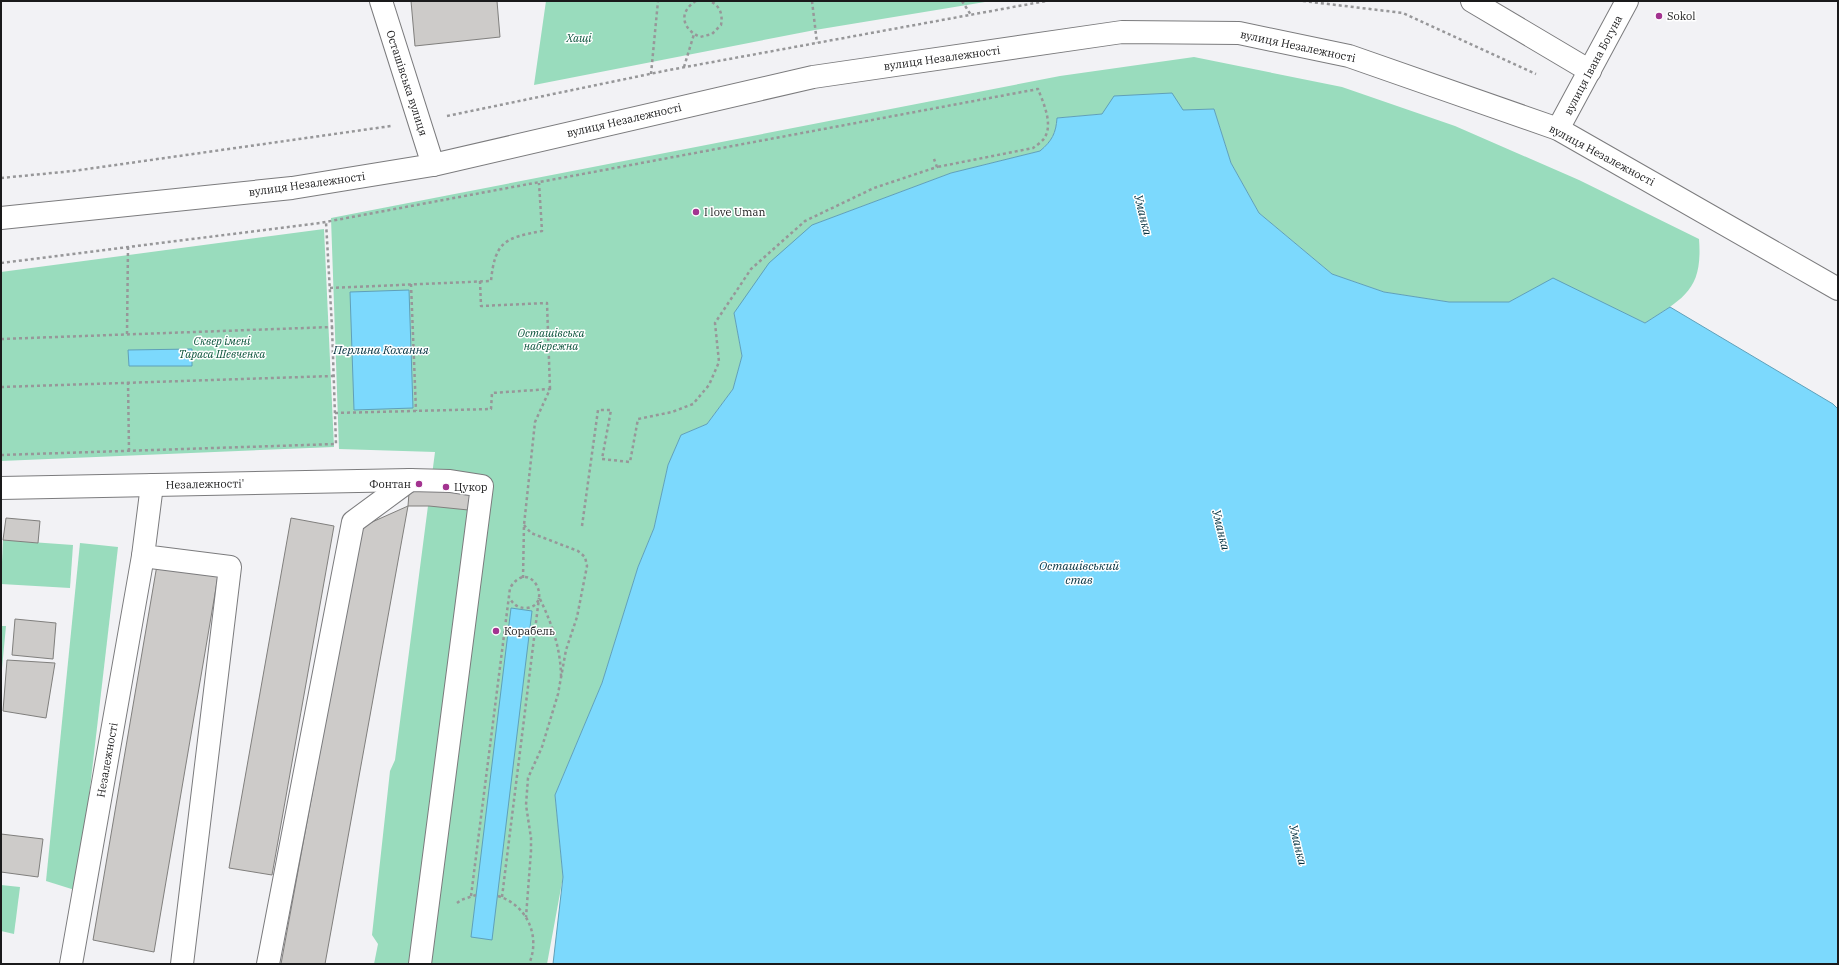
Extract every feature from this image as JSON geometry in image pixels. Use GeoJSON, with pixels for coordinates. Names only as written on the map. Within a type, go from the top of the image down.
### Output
{"type":"FeatureCollection","features":[{"type":"Feature","properties":{"kind":"street","name":"Осташівська вулиця"},"geometry":{"type":"LineString","coordinates":[[381,1],[433,165]]}},
{"type":"Feature","properties":{"kind":"street"},"geometry":{"type":"LineString","coordinates":[[1472,1],[1590,71]]}},
{"type":"Feature","properties":{"kind":"street","name":"вулиця Івана Богуна"},"geometry":{"type":"LineString","coordinates":[[1558,129],[1627,1]]}},
{"type":"Feature","properties":{"kind":"street","name":"вулиця Незалежності"},"geometry":{"type":"LineString","coordinates":[[1,218],[292,188],[433,165],[812,77],[1122,32],[1239,33],[1349,56],[1558,129],[1838,289]]}},
{"type":"Feature","properties":{"kind":"street"},"geometry":{"type":"LineString","coordinates":[[268,964],[353,522],[410,480]]}},
{"type":"Feature","properties":{"kind":"street","name":"Незалежності'"},"geometry":{"type":"LineString","coordinates":[[1,488],[410,480],[450,481],[482,486],[420,964]]}},
{"type":"Feature","properties":{"kind":"street","name":"Незалежності"},"geometry":{"type":"LineString","coordinates":[[71,964],[144,556],[152,485]]}},
{"type":"Feature","properties":{"kind":"street"},"geometry":{"type":"LineString","coordinates":[[144,556],[230,567],[182,964]]}},
{"type":"Feature","properties":{"kind":"path"},"geometry":{"type":"LineString","coordinates":[[651,74],[658,1]]}},
{"type":"Feature","properties":{"kind":"path"},"geometry":{"type":"LineString","coordinates":[[696,1],[691,4],[685,14],[686,25],[694,34],[706,37],[717,30],[721,25],[721,12],[718,6],[711,1]]}},
{"type":"Feature","properties":{"kind":"path"},"geometry":{"type":"LineString","coordinates":[[812,1],[817,43]]}},
{"type":"Feature","properties":{"kind":"path"},"geometry":{"type":"LineString","coordinates":[[962,1],[971,15]]}},
{"type":"Feature","properties":{"kind":"path"},"geometry":{"type":"LineString","coordinates":[[1,178],[73,171],[420,122],[684,67],[1046,1]]}},
{"type":"Feature","properties":{"kind":"path"},"geometry":{"type":"LineString","coordinates":[[1303,1],[1403,14],[1537,75]]}},
{"type":"Feature","properties":{"kind":"path"},"geometry":{"type":"LineString","coordinates":[[684,67],[694,34]]}},
{"type":"Feature","properties":{"kind":"path"},"geometry":{"type":"LineString","coordinates":[[1,263],[326,222],[538,184],[1038,89],[1046,111],[1048,128],[1045,138],[1033,148],[937,168],[874,188],[805,221],[751,269],[715,323],[718,362],[709,385],[693,404],[672,412],[638,419],[630,462],[602,460],[611,410],[598,410],[582,526]]}},
{"type":"Feature","properties":{"kind":"path"},"geometry":{"type":"LineString","coordinates":[[934,159],[937,168]]}},
{"type":"Feature","properties":{"kind":"path"},"geometry":{"type":"LineString","coordinates":[[330,288],[491,281],[493,260],[499,248],[511,238],[542,230],[538,184]]}},
{"type":"Feature","properties":{"kind":"path"},"geometry":{"type":"LineString","coordinates":[[1,456],[336,444],[332,327],[326,222]]}},
{"type":"Feature","properties":{"kind":"path"},"geometry":{"type":"LineString","coordinates":[[127,334],[128,247]]}},
{"type":"Feature","properties":{"kind":"path"},"geometry":{"type":"LineString","coordinates":[[480,281],[480,306],[547,303],[550,389],[535,422],[524,525],[523,578]]}},
{"type":"Feature","properties":{"kind":"path"},"geometry":{"type":"LineString","coordinates":[[411,284],[416,411]]}},
{"type":"Feature","properties":{"kind":"path"},"geometry":{"type":"LineString","coordinates":[[1,339],[332,327]]}},
{"type":"Feature","properties":{"kind":"path"},"geometry":{"type":"LineString","coordinates":[[1,387],[333,376]]}},
{"type":"Feature","properties":{"kind":"path"},"geometry":{"type":"LineString","coordinates":[[128,382],[129,451]]}},
{"type":"Feature","properties":{"kind":"path"},"geometry":{"type":"LineString","coordinates":[[335,413],[491,408],[492,393],[550,389]]}},
{"type":"Feature","properties":{"kind":"path"},"geometry":{"type":"LineString","coordinates":[[524,525],[531,534],[578,551],[586,561],[586,572],[578,617],[566,650],[560,684],[542,747],[528,778],[526,805],[531,838],[531,851],[526,917]]}},
{"type":"Feature","properties":{"kind":"path"},"geometry":{"type":"LineString","coordinates":[[471,896],[510,588],[514,581],[528,578],[535,581],[539,588],[539,597],[502,897]]}},
{"type":"Feature","properties":{"kind":"path"},"geometry":{"type":"LineString","coordinates":[[509,596],[513,604],[521,608],[529,607],[536,603],[539,597]]}},
{"type":"Feature","properties":{"kind":"path"},"geometry":{"type":"LineString","coordinates":[[539,597],[554,629],[558,648],[560,684]]}},
{"type":"Feature","properties":{"kind":"path"},"geometry":{"type":"LineString","coordinates":[[498,896],[512,901],[522,910],[531,926],[534,945],[529,964]]}},
{"type":"Feature","properties":{"kind":"green space","name":"Хащі"},"geometry":{"type":"Polygon","coordinates":[[[546,1],[991,1],[815,30],[534,85],[546,1]]]}},
{"type":"Feature","properties":{"kind":"green space","name":"Осташівська набережна"},"geometry":{"type":"Polygon","coordinates":[[[1194,57],[1342,87],[1455,126],[1579,180],[1699,239],[1698,270],[1694,281],[1688,291],[1680,299],[1645,323],[1553,279],[1509,302],[1449,302],[1384,292],[1332,274],[1259,213],[1231,163],[1214,109],[1102,114],[1057,118],[1053,136],[1048,144],[1040,151],[951,173],[812,225],[734,313],[742,356],[733,389],[707,424],[681,435],[668,465],[654,528],[638,567],[602,683],[555,795],[563,877],[547,964],[374,964],[378,944],[372,935],[390,771],[395,760],[435,452],[339,449],[331,218],[1060,76],[1194,57]]]}},
{"type":"Feature","properties":{"kind":"green space","name":"Сквер імені Тараса Шевченка"},"geometry":{"type":"Polygon","coordinates":[[[324,229],[334,447],[1,461],[1,272],[324,229]]]}},
{"type":"Feature","properties":{"kind":"green space"},"geometry":{"type":"Polygon","coordinates":[[[3,540],[73,545],[70,588],[1,584],[3,540]]]}},
{"type":"Feature","properties":{"kind":"green space"},"geometry":{"type":"Polygon","coordinates":[[[80,543],[118,547],[78,891],[46,881],[80,543]]]}},
{"type":"Feature","properties":{"kind":"green space"},"geometry":{"type":"Polygon","coordinates":[[[1,626],[6,626],[1,679],[1,626]]]}},
{"type":"Feature","properties":{"kind":"green space"},"geometry":{"type":"Polygon","coordinates":[[[1,885],[20,887],[14,934],[1,931],[1,885]]]}},
{"type":"Feature","properties":{"kind":"water","name":"Осташівський став"},"geometry":{"type":"Polygon","coordinates":[[[1172,93],[1183,110],[1214,109],[1231,163],[1259,213],[1332,274],[1384,292],[1449,302],[1509,302],[1553,278],[1645,323],[1670,307],[1833,404],[1838,409],[1838,964],[553,964],[563,877],[555,795],[602,683],[638,567],[654,528],[668,465],[681,435],[707,424],[733,389],[742,356],[734,313],[769,263],[812,225],[951,173],[1040,151],[1048,144],[1053,136],[1057,118],[1102,114],[1114,96],[1172,93]]]}},
{"type":"Feature","properties":{"kind":"water","name":"Перлина Кохання"},"geometry":{"type":"Polygon","coordinates":[[[409,290],[413,408],[354,410],[350,292],[409,290]]]}},
{"type":"Feature","properties":{"kind":"water"},"geometry":{"type":"Polygon","coordinates":[[[192,349],[192,366],[129,366],[128,350],[192,349]]]}},
{"type":"Feature","properties":{"kind":"water"},"geometry":{"type":"Polygon","coordinates":[[[511,608],[532,611],[492,940],[471,937],[511,608]]]}},
{"type":"Feature","properties":{"kind":"building"},"geometry":{"type":"Polygon","coordinates":[[[411,1],[497,1],[500,37],[415,46],[411,1]]]}},
{"type":"Feature","properties":{"kind":"building"},"geometry":{"type":"Polygon","coordinates":[[[410,480],[482,486],[478,511],[429,506],[408,506],[410,480]]]}},
{"type":"Feature","properties":{"kind":"building"},"geometry":{"type":"Polygon","coordinates":[[[408,506],[325,964],[281,964],[361,527],[408,506]]]}},
{"type":"Feature","properties":{"kind":"building"},"geometry":{"type":"Polygon","coordinates":[[[6,518],[40,521],[38,543],[3,540],[6,518]]]}},
{"type":"Feature","properties":{"kind":"building"},"geometry":{"type":"Polygon","coordinates":[[[291,518],[334,526],[272,875],[229,868],[291,518]]]}},
{"type":"Feature","properties":{"kind":"building"},"geometry":{"type":"Polygon","coordinates":[[[157,565],[218,576],[154,952],[93,940],[157,565]]]}},
{"type":"Feature","properties":{"kind":"building"},"geometry":{"type":"Polygon","coordinates":[[[15,619],[56,623],[53,659],[12,655],[15,619]]]}},
{"type":"Feature","properties":{"kind":"building"},"geometry":{"type":"Polygon","coordinates":[[[7,660],[55,663],[46,718],[3,711],[7,660]]]}},
{"type":"Feature","properties":{"kind":"building"},"geometry":{"type":"Polygon","coordinates":[[[1,834],[43,839],[38,877],[1,872],[1,834]]]}},
{"type":"Feature","properties":{"kind":"place","name":"Sokol"},"geometry":{"type":"Point","coordinates":[1659,16]}},
{"type":"Feature","properties":{"kind":"place","name":"I love Uman"},"geometry":{"type":"Point","coordinates":[696,212]}},
{"type":"Feature","properties":{"kind":"place","name":"Фонтан"},"geometry":{"type":"Point","coordinates":[419,484]}},
{"type":"Feature","properties":{"kind":"place","name":"Цукор"},"geometry":{"type":"Point","coordinates":[446,487]}},
{"type":"Feature","properties":{"kind":"place","name":"Корабель"},"geometry":{"type":"Point","coordinates":[496,631]}},
{"type":"Feature","properties":{"kind":"water label","name":"Уманка"},"geometry":{"type":"Point","coordinates":[1143,215]}},
{"type":"Feature","properties":{"kind":"water label","name":"Уманка"},"geometry":{"type":"Point","coordinates":[1221,530]}},
{"type":"Feature","properties":{"kind":"water label","name":"Уманка"},"geometry":{"type":"Point","coordinates":[1298,845]}}]}
